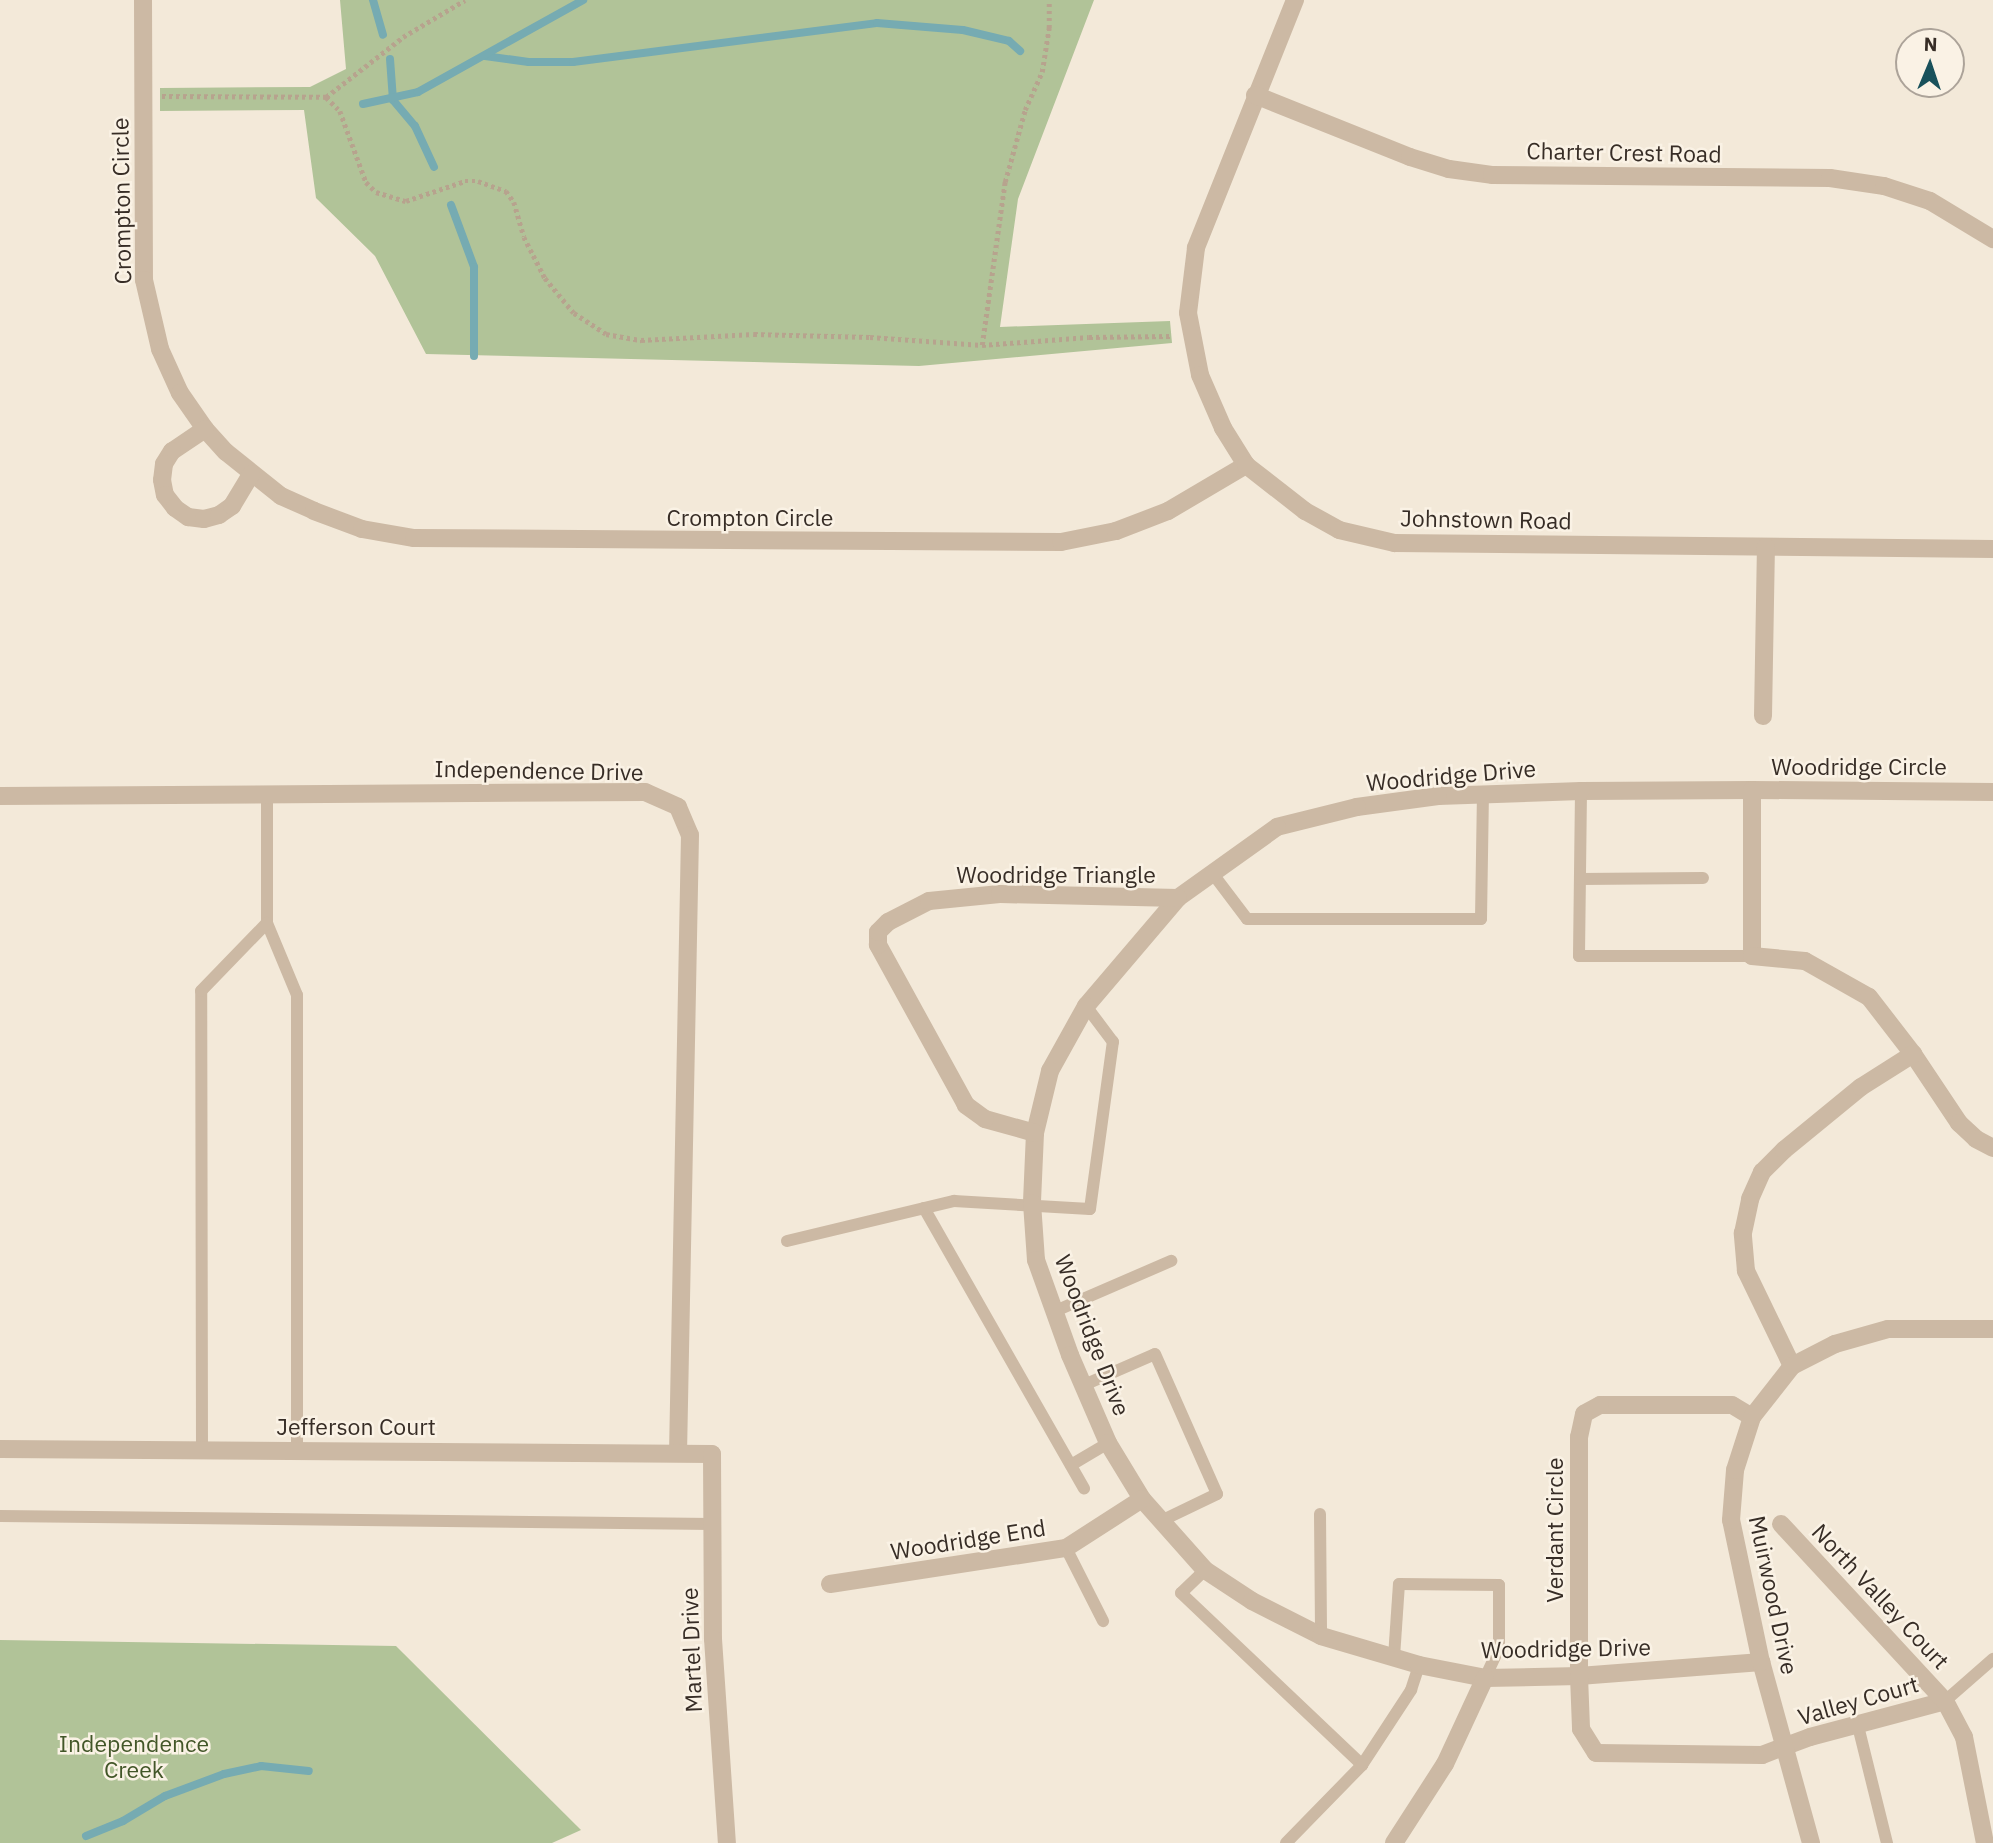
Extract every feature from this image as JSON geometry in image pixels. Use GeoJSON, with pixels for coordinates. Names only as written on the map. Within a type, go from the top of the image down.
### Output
{"type":"FeatureCollection","features":[{"type":"Feature","properties":{"kind":"street","name":"Crompton Circle"},"geometry":{"type":"LineString","coordinates":[[143,0],[144,280],[160,349],[180,393],[205,429],[251,474],[281,496],[314,511],[362,529],[414,538],[1061,542],[1116,531],[1168,511],[1246,465]]}},
{"type":"Feature","properties":{"kind":"street","name":"Johnstown Road"},"geometry":{"type":"LineString","coordinates":[[1295,0],[1196,248],[1191,277],[1190,335],[1200,375],[1219,417],[1246,465],[1305,511],[1339,530],[1394,543],[1993,548]]}},
{"type":"Feature","properties":{"kind":"street","name":"Charter Crest Road"},"geometry":{"type":"LineString","coordinates":[[1255,95],[1410,157],[1449,169],[1492,175],[1830,178],[1884,186],[1930,201],[1993,239]]}},
{"type":"Feature","properties":{"kind":"street"},"geometry":{"type":"LineString","coordinates":[[205,429],[172,451],[164,464],[162,480],[165,495],[175,508],[188,516],[204,519],[219,515],[232,506],[251,474]]}},
{"type":"Feature","properties":{"kind":"street"},"geometry":{"type":"LineString","coordinates":[[1763,716],[1766,547]]}},
{"type":"Feature","properties":{"kind":"street","name":"Woodridge Drive"},"geometry":{"type":"LineString","coordinates":[[1752,790],[1581,791],[1438,796],[1357,807],[1277,827],[1178,898],[1086,1006],[1050,1071],[1035,1133],[1032,1203],[1037,1260],[1054,1312],[1108,1443],[1142,1499],[1205,1570],[1252,1601],[1321,1636],[1419,1665],[1485,1678],[1578,1676],[1761,1662]]}},
{"type":"Feature","properties":{"kind":"street","name":"Woodridge Circle"},"geometry":{"type":"LineString","coordinates":[[1752,957],[1752,790],[1993,792]]}},
{"type":"Feature","properties":{"kind":"street","name":"Independence Drive"},"geometry":{"type":"LineString","coordinates":[[0,796],[645,792],[678,807],[690,835],[678,1453]]}},
{"type":"Feature","properties":{"kind":"street","name":"Woodridge Triangle"},"geometry":{"type":"LineString","coordinates":[[1035,1133],[985,1119],[966,1105],[878,945],[877,932],[888,922],[929,901],[1000,894],[1178,898]]}},
{"type":"Feature","properties":{"kind":"street"},"geometry":{"type":"LineString","coordinates":[[1752,957],[1805,961],[1869,997],[1913,1054],[1959,1123],[1976,1139],[1993,1148]]}},
{"type":"Feature","properties":{"kind":"street"},"geometry":{"type":"LineString","coordinates":[[1792,1366],[1746,1271],[1743,1233],[1751,1199],[1762,1172],[1784,1150],[1861,1087],[1913,1054]]}},
{"type":"Feature","properties":{"kind":"street","name":"Muirwood Drive"},"geometry":{"type":"LineString","coordinates":[[1811,1843],[1761,1662],[1731,1520],[1735,1470],[1752,1417],[1792,1366],[1835,1344],[1888,1329],[1993,1329]]}},
{"type":"Feature","properties":{"kind":"street","name":"Verdant Circle"},"geometry":{"type":"LineString","coordinates":[[1752,1417],[1732,1405],[1600,1405],[1584,1414],[1579,1437],[1578,1676],[1581,1729],[1596,1753],[1762,1755],[1785,1748]]}},
{"type":"Feature","properties":{"kind":"street","name":"Jefferson Court"},"geometry":{"type":"LineString","coordinates":[[0,1449],[712,1454]]}},
{"type":"Feature","properties":{"kind":"street","name":"Martel Drive"},"geometry":{"type":"LineString","coordinates":[[712,1454],[713,1639],[727,1843]]}},
{"type":"Feature","properties":{"kind":"street","name":"Woodridge End"},"geometry":{"type":"LineString","coordinates":[[830,1584],[1066,1548],[1142,1499]]}},
{"type":"Feature","properties":{"kind":"street","name":"North Valley Court"},"geometry":{"type":"LineString","coordinates":[[1781,1524],[1945,1701],[1964,1737],[1985,1843]]}},
{"type":"Feature","properties":{"kind":"street"},"geometry":{"type":"LineString","coordinates":[[1394,1843],[1446,1765],[1485,1678]]}},
{"type":"Feature","properties":{"kind":"street","name":"Valley Court"},"geometry":{"type":"LineString","coordinates":[[1785,1748],[1810,1737],[1945,1701]]}},
{"type":"Feature","properties":{"kind":"lane"},"geometry":{"type":"LineString","coordinates":[[1581,791],[1579,956],[1752,957]]}},
{"type":"Feature","properties":{"kind":"lane"},"geometry":{"type":"LineString","coordinates":[[267,793],[267,923],[297,995],[297,1450]]}},
{"type":"Feature","properties":{"kind":"lane"},"geometry":{"type":"LineString","coordinates":[[1213,874],[1247,919],[1481,919],[1483,794]]}},
{"type":"Feature","properties":{"kind":"lane"},"geometry":{"type":"LineString","coordinates":[[1580,879],[1703,878]]}},
{"type":"Feature","properties":{"kind":"lane"},"geometry":{"type":"LineString","coordinates":[[202,1450],[201,991],[267,923]]}},
{"type":"Feature","properties":{"kind":"lane"},"geometry":{"type":"LineString","coordinates":[[786,1241],[954,1201],[1032,1203],[1090,1209],[1113,1042],[1086,1006]]}},
{"type":"Feature","properties":{"kind":"lane"},"geometry":{"type":"LineString","coordinates":[[925,1208],[1084,1489]]}},
{"type":"Feature","properties":{"kind":"lane"},"geometry":{"type":"LineString","coordinates":[[1054,1312],[1171,1261]]}},
{"type":"Feature","properties":{"kind":"lane"},"geometry":{"type":"LineString","coordinates":[[1084,1385],[1156,1354],[1217,1493],[1161,1521]]}},
{"type":"Feature","properties":{"kind":"lane"},"geometry":{"type":"LineString","coordinates":[[1071,1465],[1108,1443]]}},
{"type":"Feature","properties":{"kind":"lane"},"geometry":{"type":"LineString","coordinates":[[1320,1514],[1321,1636]]}},
{"type":"Feature","properties":{"kind":"lane"},"geometry":{"type":"LineString","coordinates":[[0,1516],[713,1524]]}},
{"type":"Feature","properties":{"kind":"lane"},"geometry":{"type":"LineString","coordinates":[[1066,1548],[1103,1621]]}},
{"type":"Feature","properties":{"kind":"lane"},"geometry":{"type":"LineString","coordinates":[[1205,1570],[1181,1593],[1362,1765]]}},
{"type":"Feature","properties":{"kind":"lane"},"geometry":{"type":"LineString","coordinates":[[1394,1657],[1399,1584],[1499,1585],[1499,1647],[1485,1678]]}},
{"type":"Feature","properties":{"kind":"lane"},"geometry":{"type":"LineString","coordinates":[[1945,1701],[1993,1659]]}},
{"type":"Feature","properties":{"kind":"lane"},"geometry":{"type":"LineString","coordinates":[[1286,1843],[1362,1765],[1411,1690],[1419,1665]]}},
{"type":"Feature","properties":{"kind":"lane"},"geometry":{"type":"LineString","coordinates":[[1858,1726],[1887,1843]]}},
{"type":"Feature","properties":{"kind":"path"},"geometry":{"type":"LineString","coordinates":[[144,96],[235,99],[326,97],[403,37],[465,0]]}},
{"type":"Feature","properties":{"kind":"path"},"geometry":{"type":"LineString","coordinates":[[982,345],[1005,181],[1017,134],[1042,72],[1049,27],[1049,0]]}},
{"type":"Feature","properties":{"kind":"path"},"geometry":{"type":"LineString","coordinates":[[326,97],[340,111],[366,182],[376,192],[406,201],[465,181],[478,181],[506,191],[514,202],[524,237],[545,278],[574,313],[606,334],[641,340],[754,334],[870,337],[982,345],[1089,337],[1190,335]]}},
{"type":"Feature","properties":{"kind":"green space"},"geometry":{"type":"Polygon","coordinates":[[[340,0],[1094,0],[1018,199],[1000,327],[1170,321],[1172,343],[919,366],[426,354],[375,256],[316,198],[304,110],[160,111],[160,88],[310,87],[346,69],[340,0]]]}},
{"type":"Feature","properties":{"kind":"green space","name":"Independence Creek"},"geometry":{"type":"Polygon","coordinates":[[[0,1640],[396,1646],[581,1830],[552,1843],[0,1843],[0,1640]]]}},
{"type":"Feature","properties":{"kind":"waterway"},"geometry":{"type":"LineString","coordinates":[[373,0],[383,35]]}},
{"type":"Feature","properties":{"kind":"waterway"},"geometry":{"type":"LineString","coordinates":[[363,104],[418,92],[583,0]]}},
{"type":"Feature","properties":{"kind":"waterway"},"geometry":{"type":"LineString","coordinates":[[485,56],[529,62],[573,62],[877,23],[963,30],[1009,41],[1020,51]]}},
{"type":"Feature","properties":{"kind":"waterway"},"geometry":{"type":"LineString","coordinates":[[390,59],[393,100],[415,126],[434,167]]}},
{"type":"Feature","properties":{"kind":"waterway"},"geometry":{"type":"LineString","coordinates":[[451,205],[474,267],[474,356]]}},
{"type":"Feature","properties":{"kind":"waterway"},"geometry":{"type":"LineString","coordinates":[[86,1836],[123,1821],[165,1796],[224,1774],[261,1766],[309,1771]]}}]}
